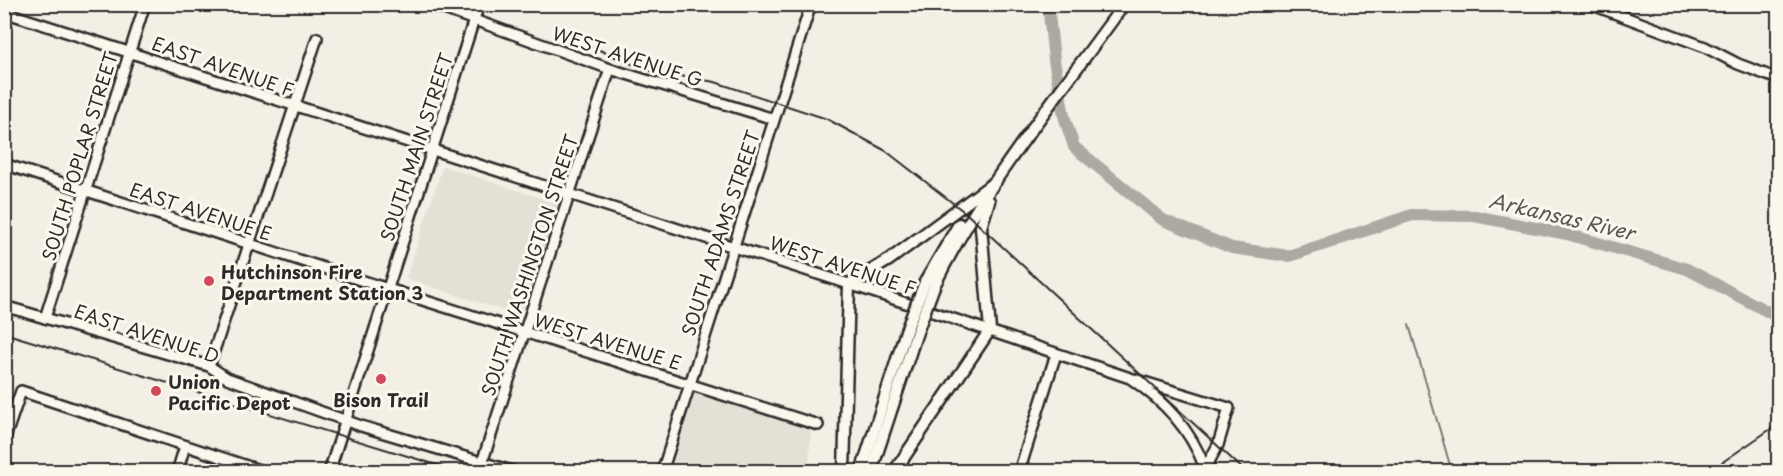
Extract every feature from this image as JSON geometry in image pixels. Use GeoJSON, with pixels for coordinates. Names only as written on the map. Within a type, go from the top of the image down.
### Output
{"type":"FeatureCollection","features":[{"type":"Feature","properties":{"kind":"main road"},"geometry":{"type":"LineString","coordinates":[[861,471],[930,284],[956,229],[1004,171],[1124,4]]}},
{"type":"Feature","properties":{"kind":"main road"},"geometry":{"type":"LineString","coordinates":[[844,471],[849,284],[890,260],[996,181]]}},
{"type":"Feature","properties":{"kind":"main road"},"geometry":{"type":"LineString","coordinates":[[894,471],[990,330],[981,227],[996,181]]}},
{"type":"Feature","properties":{"kind":"main road"},"geometry":{"type":"LineString","coordinates":[[871,471],[911,333]]}},
{"type":"Feature","properties":{"kind":"street","name":"SOUTH POPLAR STREET"},"geometry":{"type":"LineString","coordinates":[[45,318],[145,4]]}},
{"type":"Feature","properties":{"kind":"street","name":"WEST AVENUE G"},"geometry":{"type":"LineString","coordinates":[[430,4],[610,69],[774,119]]}},
{"type":"Feature","properties":{"kind":"street","name":"SOUTH MAIN STREET"},"geometry":{"type":"LineString","coordinates":[[329,471],[479,4]]}},
{"type":"Feature","properties":{"kind":"street","name":"SOUTH ADAMS STREET"},"geometry":{"type":"LineString","coordinates":[[662,471],[811,4]]}},
{"type":"Feature","properties":{"kind":"street"},"geometry":{"type":"LineString","coordinates":[[1590,4],[1705,47],[1738,64],[1779,79]]}},
{"type":"Feature","properties":{"kind":"street","name":"EAST AVENUE F"},"geometry":{"type":"LineString","coordinates":[[4,12],[432,151]]}},
{"type":"Feature","properties":{"kind":"street"},"geometry":{"type":"LineString","coordinates":[[209,366],[251,245],[317,38]]}},
{"type":"Feature","properties":{"kind":"street","name":"SOUTH WASHINGTON STREET"},"geometry":{"type":"LineString","coordinates":[[479,471],[610,69]]}},
{"type":"Feature","properties":{"kind":"street","name":"WEST AVENUE F"},"geometry":{"type":"LineString","coordinates":[[432,151],[849,284],[1130,378],[1157,397],[1180,421],[1196,443],[1205,470]]}},
{"type":"Feature","properties":{"kind":"street","name":"EAST AVENUE E"},"geometry":{"type":"LineString","coordinates":[[4,164],[388,289]]}},
{"type":"Feature","properties":{"kind":"street","name":"WEST AVENUE E"},"geometry":{"type":"LineString","coordinates":[[388,289],[818,424]]}},
{"type":"Feature","properties":{"kind":"street","name":"EAST AVENUE D"},"geometry":{"type":"LineString","coordinates":[[4,306],[209,366],[227,378],[346,419],[516,471]]}},
{"type":"Feature","properties":{"kind":"street"},"geometry":{"type":"LineString","coordinates":[[1019,471],[1056,354]]}},
{"type":"Feature","properties":{"kind":"street"},"geometry":{"type":"LineString","coordinates":[[1130,378],[1229,408],[1218,445],[1205,470]]}},
{"type":"Feature","properties":{"kind":"street"},"geometry":{"type":"LineString","coordinates":[[4,441],[21,391],[265,471]]}},
{"type":"Feature","properties":{"kind":"street"},"geometry":{"type":"LineString","coordinates":[[177,471],[185,446]]}},
{"type":"Feature","properties":{"kind":"shaded area"},"geometry":{"type":"Polygon","coordinates":[[[443,166],[559,204],[522,317],[406,278],[443,166]]]}},
{"type":"Feature","properties":{"kind":"shaded area"},"geometry":{"type":"Polygon","coordinates":[[[693,388],[790,419],[811,432],[808,471],[667,472],[693,388]]]}},
{"type":"Feature","properties":{"kind":"waterway","name":"Arkansas River"},"geometry":{"type":"LineString","coordinates":[[1048,4],[1054,60],[1064,116],[1074,147],[1163,220],[1232,248],[1289,256],[1412,215],[1474,216],[1567,234],[1687,269],[1778,317]]}},
{"type":"Feature","properties":{"kind":"waterway"},"geometry":{"type":"LineString","coordinates":[[1409,325],[1452,472]]}},
{"type":"Feature","properties":{"kind":"railway"},"geometry":{"type":"LineString","coordinates":[[555,31],[646,70],[715,82],[827,119],[886,151],[967,214],[1246,472]]}},
{"type":"Feature","properties":{"kind":"railway"},"geometry":{"type":"LineString","coordinates":[[4,333],[460,472]]}},
{"type":"Feature","properties":{"kind":"railway"},"geometry":{"type":"LineString","coordinates":[[1708,472],[1778,424]]}},
{"type":"Feature","properties":{"kind":"railway"},"geometry":{"type":"LineString","coordinates":[[4,463],[31,472]]}},
{"type":"Feature","properties":{"kind":"place","name":"Hutchinson Fire Department Station 3"},"geometry":{"type":"Point","coordinates":[209,281]}},
{"type":"Feature","properties":{"kind":"place","name":"Bison Trail"},"geometry":{"type":"Point","coordinates":[381,379]}},
{"type":"Feature","properties":{"kind":"place","name":"Union Pacific Depot"},"geometry":{"type":"Point","coordinates":[156,391]}}]}
